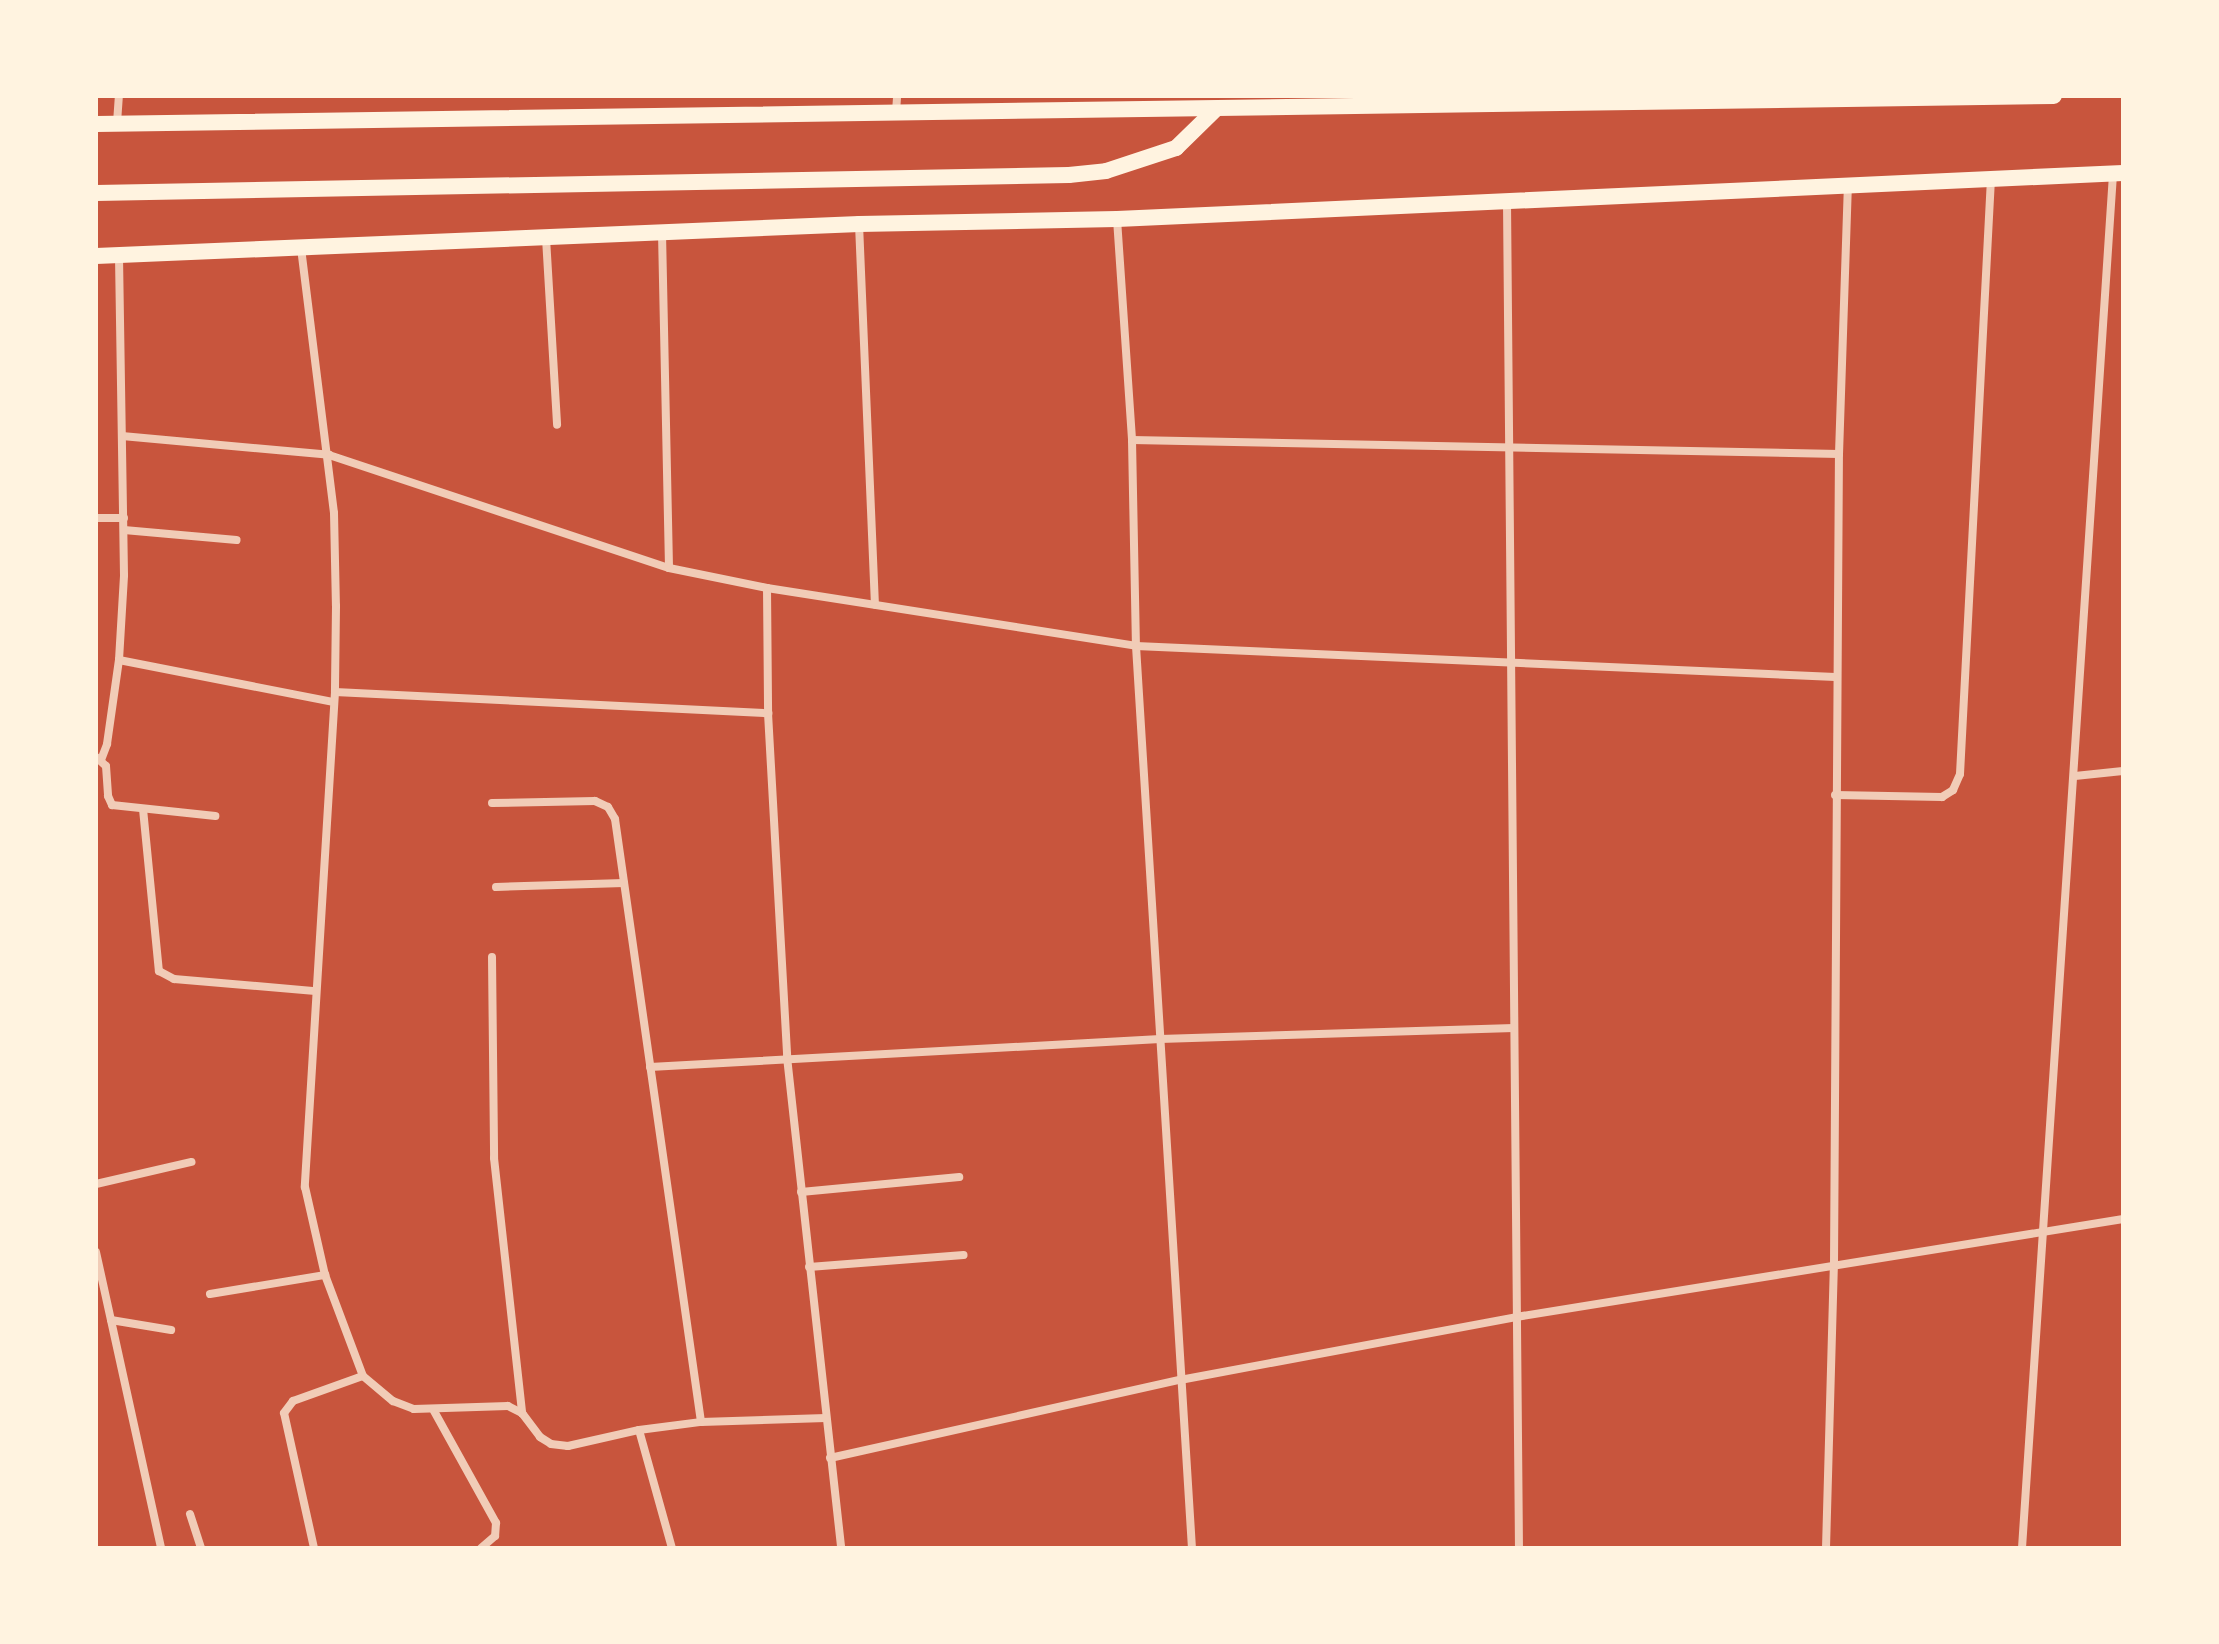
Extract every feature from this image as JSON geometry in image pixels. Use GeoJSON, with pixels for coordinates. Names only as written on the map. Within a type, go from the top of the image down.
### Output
{"type":"FeatureCollection","features":[{"type":"Feature","properties":{"kind":"main road"},"geometry":{"type":"LineString","coordinates":[[96,124],[897,104],[1141,103],[1216,109],[1384,102],[2054,96]]}},
{"type":"Feature","properties":{"kind":"main road"},"geometry":{"type":"LineString","coordinates":[[96,193],[1069,175],[1106,171],[1176,148],[1216,109]]}},
{"type":"Feature","properties":{"kind":"main road"},"geometry":{"type":"LineString","coordinates":[[96,254],[119,256],[859,224],[1117,219],[2118,173]]}},
{"type":"Feature","properties":{"kind":"street"},"geometry":{"type":"LineString","coordinates":[[117,124],[119,96]]}},
{"type":"Feature","properties":{"kind":"street"},"geometry":{"type":"LineString","coordinates":[[2022,1548],[2118,173]]}},
{"type":"Feature","properties":{"kind":"street"},"geometry":{"type":"LineString","coordinates":[[1835,795],[1942,797],[1953,790],[1960,774],[1991,179]]}},
{"type":"Feature","properties":{"kind":"street"},"geometry":{"type":"LineString","coordinates":[[1826,1548],[1834,1265],[1835,677],[1848,186]]}},
{"type":"Feature","properties":{"kind":"street"},"geometry":{"type":"LineString","coordinates":[[1507,202],[1519,1548]]}},
{"type":"Feature","properties":{"kind":"street"},"geometry":{"type":"LineString","coordinates":[[1117,219],[1132,440],[1136,646],[1192,1548]]}},
{"type":"Feature","properties":{"kind":"street"},"geometry":{"type":"LineString","coordinates":[[859,224],[875,605]]}},
{"type":"Feature","properties":{"kind":"street"},"geometry":{"type":"LineString","coordinates":[[662,233],[669,568]]}},
{"type":"Feature","properties":{"kind":"street"},"geometry":{"type":"LineString","coordinates":[[546,238],[557,425]]}},
{"type":"Feature","properties":{"kind":"street"},"geometry":{"type":"LineString","coordinates":[[301,248],[334,513],[334,697],[305,1187],[325,1275],[363,1376],[393,1401],[414,1409],[434,1411],[495,1405],[522,1413]]}},
{"type":"Feature","properties":{"kind":"street"},"geometry":{"type":"LineString","coordinates":[[119,256],[124,518],[119,660],[107,744],[99,758],[106,766],[108,796],[112,805],[215,816]]}},
{"type":"Feature","properties":{"kind":"street"},"geometry":{"type":"LineString","coordinates":[[122,436],[329,455],[669,568],[767,588],[1136,646],[1835,677]]}},
{"type":"Feature","properties":{"kind":"street"},"geometry":{"type":"LineString","coordinates":[[1132,440],[1839,454]]}},
{"type":"Feature","properties":{"kind":"street"},"geometry":{"type":"LineString","coordinates":[[96,518],[124,518]]}},
{"type":"Feature","properties":{"kind":"street"},"geometry":{"type":"LineString","coordinates":[[124,530],[237,540]]}},
{"type":"Feature","properties":{"kind":"street"},"geometry":{"type":"LineString","coordinates":[[767,588],[768,713],[787,1057],[841,1548]]}},
{"type":"Feature","properties":{"kind":"street"},"geometry":{"type":"LineString","coordinates":[[119,660],[334,697],[768,713]]}},
{"type":"Feature","properties":{"kind":"street"},"geometry":{"type":"LineString","coordinates":[[2075,776],[2123,771]]}},
{"type":"Feature","properties":{"kind":"street"},"geometry":{"type":"LineString","coordinates":[[492,803],[595,801],[608,807],[615,819],[701,1422]]}},
{"type":"Feature","properties":{"kind":"street"},"geometry":{"type":"LineString","coordinates":[[143,809],[156,962],[165,977],[315,991]]}},
{"type":"Feature","properties":{"kind":"street"},"geometry":{"type":"LineString","coordinates":[[496,887],[624,883]]}},
{"type":"Feature","properties":{"kind":"street"},"geometry":{"type":"LineString","coordinates":[[492,957],[494,1158],[522,1413],[540,1437],[551,1444],[568,1446],[639,1430],[701,1422],[826,1418]]}},
{"type":"Feature","properties":{"kind":"street"},"geometry":{"type":"LineString","coordinates":[[650,1067],[787,1057],[1160,1039],[1514,1028]]}},
{"type":"Feature","properties":{"kind":"street"},"geometry":{"type":"LineString","coordinates":[[96,1184],[191,1162]]}},
{"type":"Feature","properties":{"kind":"street"},"geometry":{"type":"LineString","coordinates":[[801,1192],[959,1177]]}},
{"type":"Feature","properties":{"kind":"street"},"geometry":{"type":"LineString","coordinates":[[830,1458],[1180,1380],[1516,1317],[2123,1219]]}},
{"type":"Feature","properties":{"kind":"street"},"geometry":{"type":"LineString","coordinates":[[96,1252],[161,1548]]}},
{"type":"Feature","properties":{"kind":"street"},"geometry":{"type":"LineString","coordinates":[[809,1267],[964,1255]]}},
{"type":"Feature","properties":{"kind":"street"},"geometry":{"type":"LineString","coordinates":[[210,1294],[325,1275]]}},
{"type":"Feature","properties":{"kind":"street"},"geometry":{"type":"LineString","coordinates":[[111,1320],[171,1330]]}},
{"type":"Feature","properties":{"kind":"street"},"geometry":{"type":"LineString","coordinates":[[314,1548],[284,1413],[293,1401],[363,1376]]}},
{"type":"Feature","properties":{"kind":"street"},"geometry":{"type":"LineString","coordinates":[[434,1411],[496,1523],[495,1536],[481,1548]]}},
{"type":"Feature","properties":{"kind":"street"},"geometry":{"type":"LineString","coordinates":[[639,1430],[672,1548]]}},
{"type":"Feature","properties":{"kind":"street"},"geometry":{"type":"LineString","coordinates":[[190,1514],[201,1548]]}}]}
